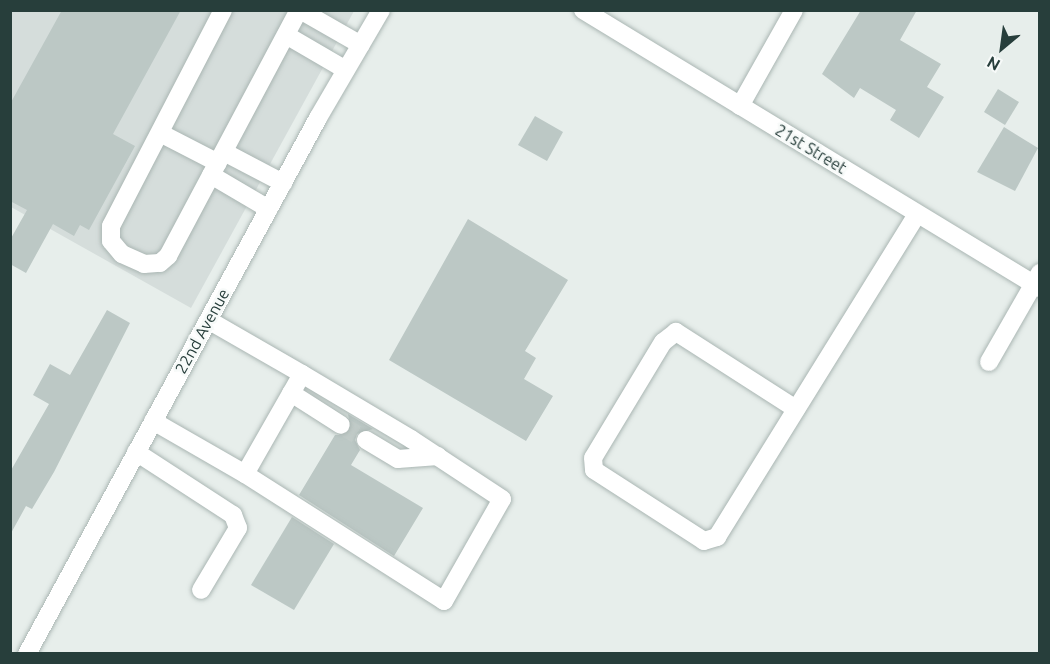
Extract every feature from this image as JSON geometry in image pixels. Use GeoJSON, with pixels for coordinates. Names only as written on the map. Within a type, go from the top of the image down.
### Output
{"type":"FeatureCollection","features":[{"type":"Feature","properties":{"kind":"street"},"geometry":{"type":"LineString","coordinates":[[223,10],[111,226],[111,241],[122,254],[144,264],[160,263],[168,256],[300,10],[361,45]]}},
{"type":"Feature","properties":{"kind":"street","name":"22nd Avenue"},"geometry":{"type":"LineString","coordinates":[[27,654],[283,183],[381,10]]}},
{"type":"Feature","properties":{"kind":"street","name":"21st Street"},"geometry":{"type":"LineString","coordinates":[[583,10],[917,214],[1037,281]]}},
{"type":"Feature","properties":{"kind":"street"},"geometry":{"type":"LineString","coordinates":[[740,106],[794,10]]}},
{"type":"Feature","properties":{"kind":"street"},"geometry":{"type":"LineString","coordinates":[[286,34],[346,70]]}},
{"type":"Feature","properties":{"kind":"street"},"geometry":{"type":"LineString","coordinates":[[160,133],[217,163],[283,183]]}},
{"type":"Feature","properties":{"kind":"street"},"geometry":{"type":"LineString","coordinates":[[217,163],[269,209]]}},
{"type":"Feature","properties":{"kind":"street"},"geometry":{"type":"LineString","coordinates":[[796,409],[676,332],[663,342],[593,458],[594,470],[704,542],[717,537],[917,214]]}},
{"type":"Feature","properties":{"kind":"street"},"geometry":{"type":"LineString","coordinates":[[989,362],[1037,281]]}},
{"type":"Feature","properties":{"kind":"street"},"geometry":{"type":"LineString","coordinates":[[153,421],[245,474],[444,601],[501,500],[438,456],[208,320]]}},
{"type":"Feature","properties":{"kind":"street"},"geometry":{"type":"LineString","coordinates":[[245,474],[302,374]]}},
{"type":"Feature","properties":{"kind":"street"},"geometry":{"type":"LineString","coordinates":[[291,393],[341,425]]}},
{"type":"Feature","properties":{"kind":"street"},"geometry":{"type":"LineString","coordinates":[[366,440],[398,459],[438,456]]}},
{"type":"Feature","properties":{"kind":"street"},"geometry":{"type":"LineString","coordinates":[[136,452],[233,514],[238,528],[201,590]]}},
{"type":"Feature","properties":{"kind":"shaded area"},"geometry":{"type":"Polygon","coordinates":[[[11,11],[354,11],[191,308],[11,207],[11,11]]]}},
{"type":"Feature","properties":{"kind":"building"},"geometry":{"type":"Polygon","coordinates":[[[62,10],[181,10],[113,134],[135,146],[89,230],[80,225],[74,236],[53,224],[26,273],[10,264],[10,240],[27,210],[10,201],[10,104],[62,10]]]}},
{"type":"Feature","properties":{"kind":"building"},"geometry":{"type":"Polygon","coordinates":[[[861,10],[917,10],[900,40],[941,64],[927,87],[944,97],[919,138],[890,120],[896,110],[860,88],[854,98],[822,74],[861,10]]]}},
{"type":"Feature","properties":{"kind":"building"},"geometry":{"type":"Polygon","coordinates":[[[998,89],[1019,102],[1005,125],[984,112],[998,89]]]}},
{"type":"Feature","properties":{"kind":"building"},"geometry":{"type":"Polygon","coordinates":[[[535,116],[563,132],[547,161],[518,145],[535,116]]]}},
{"type":"Feature","properties":{"kind":"building"},"geometry":{"type":"Polygon","coordinates":[[[1004,127],[1038,148],[1015,191],[977,172],[1004,127]]]}},
{"type":"Feature","properties":{"kind":"building"},"geometry":{"type":"Polygon","coordinates":[[[468,219],[568,280],[525,351],[536,358],[524,379],[553,396],[526,441],[389,360],[468,219]]]}},
{"type":"Feature","properties":{"kind":"building"},"geometry":{"type":"Polygon","coordinates":[[[107,310],[130,323],[54,472],[32,509],[26,506],[10,535],[10,472],[49,404],[33,395],[50,364],[70,375],[107,310]]]}},
{"type":"Feature","properties":{"kind":"building"},"geometry":{"type":"Polygon","coordinates":[[[348,414],[373,429],[357,434],[355,440],[360,450],[351,465],[423,508],[394,556],[299,495],[335,435],[346,435],[351,431],[348,414]]]}},
{"type":"Feature","properties":{"kind":"building"},"geometry":{"type":"Polygon","coordinates":[[[292,517],[334,544],[294,610],[251,585],[292,517]]]}},
{"type":"Feature","properties":{"kind":"tunnel"},"geometry":{"type":"LineString","coordinates":[[341,425],[366,440]]}}]}
